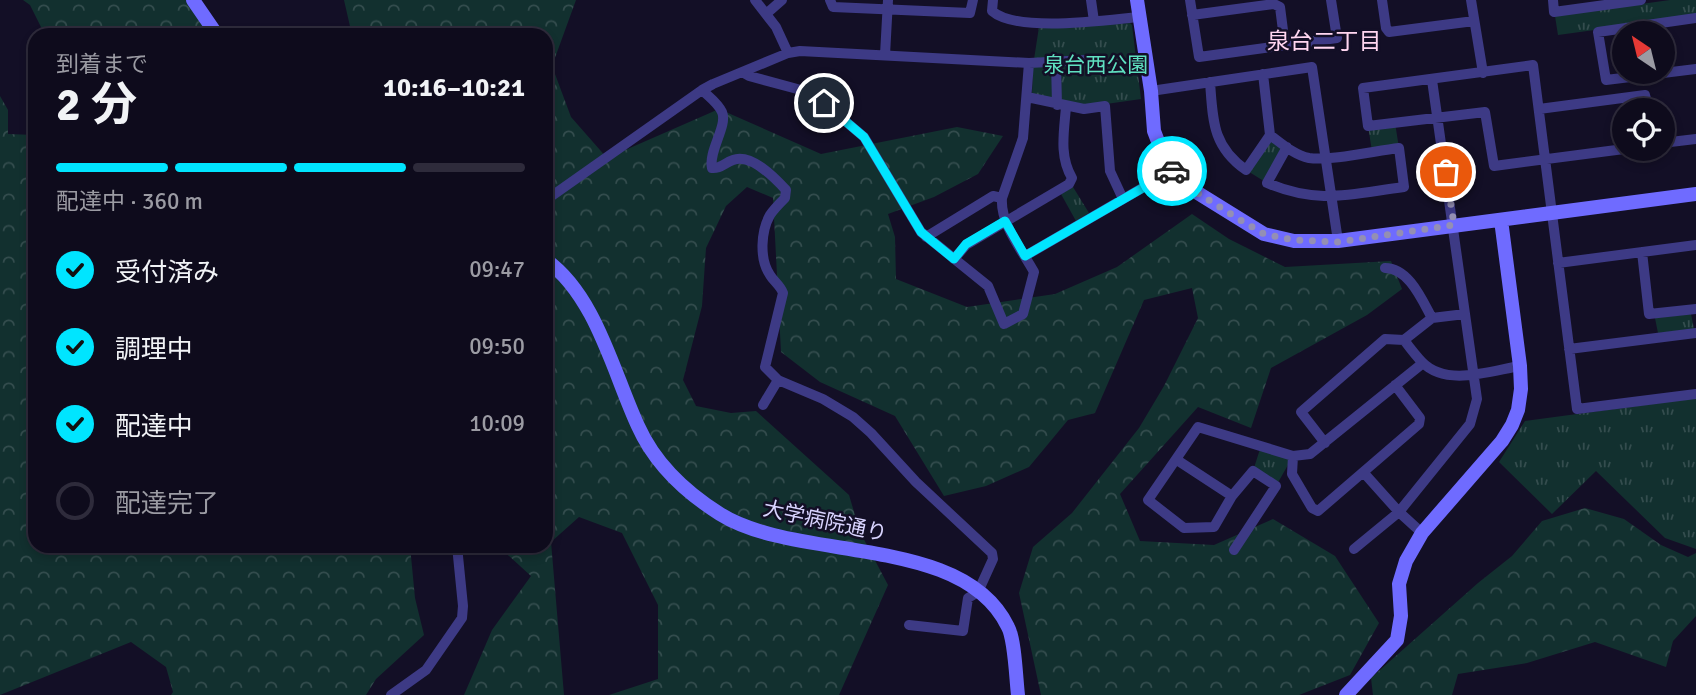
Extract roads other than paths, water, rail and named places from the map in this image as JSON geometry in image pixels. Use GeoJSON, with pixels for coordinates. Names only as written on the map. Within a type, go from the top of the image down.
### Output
{"type":"FeatureCollection","features":[{"type":"Feature","properties":{"kind":"street"},"geometry":{"type":"LineString","coordinates":[[193,0],[212,28]]}},
{"type":"Feature","properties":{"kind":"street"},"geometry":{"type":"LineString","coordinates":[[755,0],[776,27],[788,53]]}},
{"type":"Feature","properties":{"kind":"street"},"geometry":{"type":"LineString","coordinates":[[766,14],[782,0]]}},
{"type":"Feature","properties":{"kind":"street"},"geometry":{"type":"LineString","coordinates":[[830,0],[833,7],[887,5],[970,13],[973,0]]}},
{"type":"Feature","properties":{"kind":"street"},"geometry":{"type":"LineString","coordinates":[[993,0],[992,11],[998,16],[1033,23],[1139,17]]}},
{"type":"Feature","properties":{"kind":"street"},"geometry":{"type":"LineString","coordinates":[[1091,0],[1094,21]]}},
{"type":"Feature","properties":{"kind":"street"},"geometry":{"type":"LineString","coordinates":[[1137,0],[1151,91],[1154,131],[1162,152],[1193,190],[1264,234],[1294,240],[1338,242],[1696,194]]}},
{"type":"Feature","properties":{"kind":"street"},"geometry":{"type":"LineString","coordinates":[[1190,0],[1199,57],[1337,38],[1331,0]]}},
{"type":"Feature","properties":{"kind":"street"},"geometry":{"type":"LineString","coordinates":[[1382,0],[1389,32],[1474,21]]}},
{"type":"Feature","properties":{"kind":"street"},"geometry":{"type":"LineString","coordinates":[[1471,0],[1483,73]]}},
{"type":"Feature","properties":{"kind":"street"},"geometry":{"type":"LineString","coordinates":[[1553,0],[1554,12],[1591,4],[1642,0]]}},
{"type":"Feature","properties":{"kind":"street"},"geometry":{"type":"LineString","coordinates":[[1192,15],[1274,4],[1280,7],[1285,46]]}},
{"type":"Feature","properties":{"kind":"street"},"geometry":{"type":"LineString","coordinates":[[885,55],[887,5]]}},
{"type":"Feature","properties":{"kind":"street"},"geometry":{"type":"LineString","coordinates":[[1696,18],[1598,32],[1606,80],[1696,69]]}},
{"type":"Feature","properties":{"kind":"street"},"geometry":{"type":"LineString","coordinates":[[553,195],[702,90],[788,53],[800,51],[1029,63],[1086,60]]}},
{"type":"Feature","properties":{"kind":"street"},"geometry":{"type":"LineString","coordinates":[[954,259],[966,244],[1069,184],[1072,178],[1062,154],[1062,106],[1056,62]]}},
{"type":"Feature","properties":{"kind":"street"},"geometry":{"type":"LineString","coordinates":[[742,72],[801,90],[824,103],[858,131],[926,237],[988,286],[1004,324],[1023,314],[1034,272],[1005,221],[1002,198],[1020,149],[1029,63]]}},
{"type":"Feature","properties":{"kind":"street"},"geometry":{"type":"LineString","coordinates":[[1612,151],[1545,159],[1494,166],[1485,112],[1367,126],[1363,88],[1533,65],[1545,159],[1559,263],[1577,409],[1696,394]]}},
{"type":"Feature","properties":{"kind":"street"},"geometry":{"type":"LineString","coordinates":[[1151,91],[1312,67],[1338,242]]}},
{"type":"Feature","properties":{"kind":"street"},"geometry":{"type":"LineString","coordinates":[[1210,82],[1213,124],[1217,137],[1227,154],[1245,170],[1270,135],[1263,75]]}},
{"type":"Feature","properties":{"kind":"street"},"geometry":{"type":"LineString","coordinates":[[1354,549],[1399,512],[1470,424],[1476,410],[1477,399],[1454,225],[1432,80]]}},
{"type":"Feature","properties":{"kind":"street"},"geometry":{"type":"LineString","coordinates":[[702,90],[723,113],[711,160],[712,168],[719,169],[735,159],[746,160],[760,167],[786,190],[785,198],[771,213],[765,229],[763,250],[768,272],[783,293],[765,367],[778,380],[823,399],[853,417],[916,482],[989,549],[993,559],[978,592],[968,598],[963,631],[909,625]]}},
{"type":"Feature","properties":{"kind":"street"},"geometry":{"type":"LineString","coordinates":[[1617,98],[1646,94],[1647,98]]}},
{"type":"Feature","properties":{"kind":"street"},"geometry":{"type":"LineString","coordinates":[[1027,97],[1084,109],[1105,106],[1110,171],[1123,199]]}},
{"type":"Feature","properties":{"kind":"street"},"geometry":{"type":"LineString","coordinates":[[1539,109],[1612,99]]}},
{"type":"Feature","properties":{"kind":"street"},"geometry":{"type":"LineString","coordinates":[[1270,135],[1308,158],[1399,148],[1404,187],[1332,197],[1298,194],[1267,183],[1287,147]]}},
{"type":"Feature","properties":{"kind":"street"},"geometry":{"type":"LineString","coordinates":[[1675,141],[1696,139]]}},
{"type":"Feature","properties":{"kind":"street"},"geometry":{"type":"LineString","coordinates":[[1025,256],[1175,169]]}},
{"type":"Feature","properties":{"kind":"street"},"geometry":{"type":"LineString","coordinates":[[926,237],[993,195],[1002,198]]}},
{"type":"Feature","properties":{"kind":"street"},"geometry":{"type":"LineString","coordinates":[[1346,695],[1397,640],[1401,616],[1399,584],[1406,561],[1422,533],[1490,456],[1512,425],[1518,410],[1520,366],[1501,220]]}},
{"type":"Feature","properties":{"kind":"street"},"geometry":{"type":"LineString","coordinates":[[1559,263],[1696,245]]}},
{"type":"Feature","properties":{"kind":"street"},"geometry":{"type":"LineString","coordinates":[[1642,252],[1649,314],[1696,309]]}},
{"type":"Feature","properties":{"kind":"street","name":"大学病院通り"},"geometry":{"type":"LineString","coordinates":[[553,266],[581,298],[616,371],[638,428],[666,471],[722,516],[764,533],[906,559],[951,573],[994,605],[1010,628],[1018,695]]}},
{"type":"Feature","properties":{"kind":"street"},"geometry":{"type":"LineString","coordinates":[[1384,268],[1398,271],[1411,284],[1432,318]]}},
{"type":"Feature","properties":{"kind":"street"},"geometry":{"type":"LineString","coordinates":[[1404,341],[1432,318],[1465,314]]}},
{"type":"Feature","properties":{"kind":"street"},"geometry":{"type":"LineString","coordinates":[[1569,349],[1696,333]]}},
{"type":"Feature","properties":{"kind":"street"},"geometry":{"type":"LineString","coordinates":[[1325,443],[1301,412],[1385,339],[1404,341],[1423,363],[1439,374],[1453,376],[1520,366]]}},
{"type":"Feature","properties":{"kind":"street"},"geometry":{"type":"LineString","coordinates":[[1234,550],[1276,486],[1253,471],[1232,496],[1214,527],[1184,528],[1148,500],[1198,427],[1293,456],[1310,454],[1423,363]]}},
{"type":"Feature","properties":{"kind":"street"},"geometry":{"type":"LineString","coordinates":[[763,405],[778,380]]}},
{"type":"Feature","properties":{"kind":"street"},"geometry":{"type":"LineString","coordinates":[[1293,456],[1292,474],[1312,508],[1318,512],[1419,424],[1420,418],[1395,386]]}},
{"type":"Feature","properties":{"kind":"street"},"geometry":{"type":"LineString","coordinates":[[1177,460],[1232,496]]}},
{"type":"Feature","properties":{"kind":"street"},"geometry":{"type":"LineString","coordinates":[[1364,473],[1422,533]]}},
{"type":"Feature","properties":{"kind":"street"},"geometry":{"type":"LineString","coordinates":[[391,695],[426,670],[462,618],[458,553]]}},
{"type":"Feature","properties":{"kind":"district","name":"泉台二丁目"},"geometry":{"type":"Point","coordinates":[1324,41]}},
{"type":"Feature","properties":{"kind":"park label","name":"泉台西公園"},"geometry":{"type":"Point","coordinates":[1096,65]}}]}
